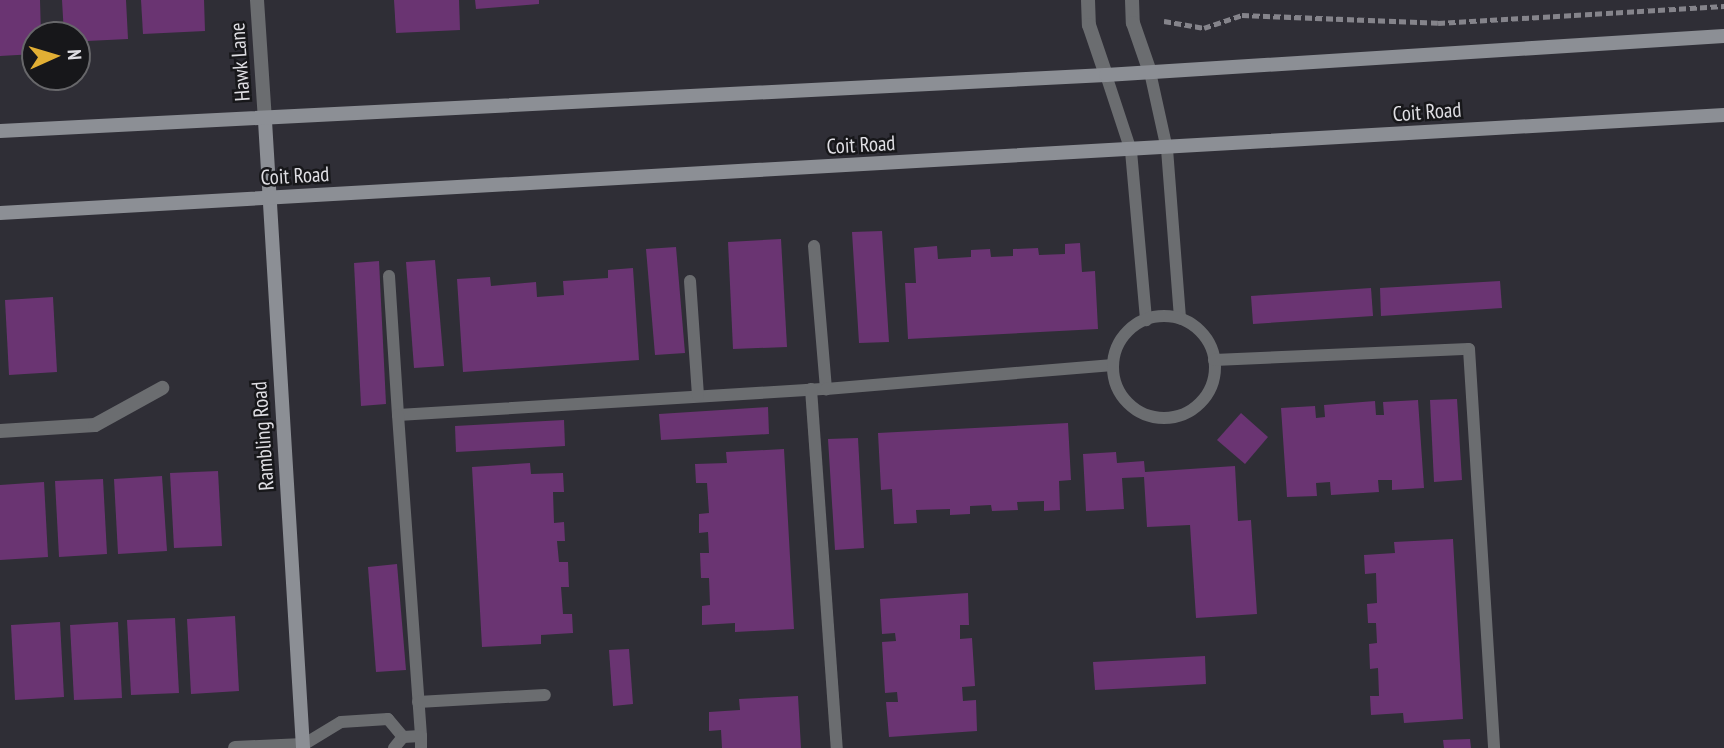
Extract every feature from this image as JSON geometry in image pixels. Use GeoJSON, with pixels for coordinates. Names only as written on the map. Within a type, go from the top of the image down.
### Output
{"type":"FeatureCollection","features":[{"type":"Feature","properties":{"kind":"main road"},"geometry":{"type":"LineString","coordinates":[[0,131],[265,121],[1106,75],[1724,36]]}},
{"type":"Feature","properties":{"kind":"main road","name":"Coit Road"},"geometry":{"type":"LineString","coordinates":[[0,213],[1167,149],[1724,115]]}},
{"type":"Feature","properties":{"kind":"main road","name":"Rambling Road"},"geometry":{"type":"LineString","coordinates":[[265,121],[306,747]]}},
{"type":"Feature","properties":{"kind":"street","name":"Hawk Lane"},"geometry":{"type":"LineString","coordinates":[[257,0],[265,121]]}},
{"type":"Feature","properties":{"kind":"street"},"geometry":{"type":"LineString","coordinates":[[1088,0],[1089,25],[1106,75]]}},
{"type":"Feature","properties":{"kind":"street"},"geometry":{"type":"LineString","coordinates":[[1132,0],[1133,23],[1150,72]]}},
{"type":"Feature","properties":{"kind":"street"},"geometry":{"type":"LineString","coordinates":[[0,431],[95,425],[162,388]]}},
{"type":"Feature","properties":{"kind":"street"},"geometry":{"type":"LineString","coordinates":[[235,748],[306,747]]}},
{"type":"Feature","properties":{"kind":"lane"},"geometry":{"type":"LineString","coordinates":[[1150,72],[1167,149],[1180,319]]}},
{"type":"Feature","properties":{"kind":"lane"},"geometry":{"type":"LineString","coordinates":[[1106,75],[1131,151],[1146,320]]}},
{"type":"Feature","properties":{"kind":"lane"},"geometry":{"type":"LineString","coordinates":[[814,246],[826,389]]}},
{"type":"Feature","properties":{"kind":"lane"},"geometry":{"type":"LineString","coordinates":[[306,747],[341,722],[388,719],[403,737],[421,742],[389,276]]}},
{"type":"Feature","properties":{"kind":"lane"},"geometry":{"type":"LineString","coordinates":[[690,281],[698,396]]}},
{"type":"Feature","properties":{"kind":"lane"},"geometry":{"type":"LineString","coordinates":[[1180,319],[1205,337],[1214,360],[1210,390],[1195,407],[1174,418],[1159,418],[1131,406],[1115,380],[1113,365],[1123,337],[1146,320],[1180,319]]}},
{"type":"Feature","properties":{"kind":"lane"},"geometry":{"type":"LineString","coordinates":[[1214,360],[1469,349],[1494,748]]}},
{"type":"Feature","properties":{"kind":"lane"},"geometry":{"type":"LineString","coordinates":[[398,415],[826,389],[1113,365]]}},
{"type":"Feature","properties":{"kind":"lane"},"geometry":{"type":"LineString","coordinates":[[811,389],[837,748]]}},
{"type":"Feature","properties":{"kind":"lane"},"geometry":{"type":"LineString","coordinates":[[418,702],[545,695]]}},
{"type":"Feature","properties":{"kind":"lane"},"geometry":{"type":"LineString","coordinates":[[394,748],[403,737]]}},
{"type":"Feature","properties":{"kind":"path"},"geometry":{"type":"LineString","coordinates":[[1164,21],[1204,28],[1242,15],[1438,23],[1724,6]]}},
{"type":"Feature","properties":{"kind":"building"},"geometry":{"type":"Polygon","coordinates":[[[0,0],[40,0],[41,21],[21,21],[21,55],[0,56],[0,0]]]}},
{"type":"Feature","properties":{"kind":"building"},"geometry":{"type":"Polygon","coordinates":[[[62,0],[126,0],[128,39],[91,41],[91,21],[63,21],[62,0]]]}},
{"type":"Feature","properties":{"kind":"building"},"geometry":{"type":"Polygon","coordinates":[[[141,0],[204,0],[205,31],[143,34],[141,0]]]}},
{"type":"Feature","properties":{"kind":"building"},"geometry":{"type":"Polygon","coordinates":[[[394,0],[459,0],[460,30],[396,33],[394,0]]]}},
{"type":"Feature","properties":{"kind":"building"},"geometry":{"type":"Polygon","coordinates":[[[475,0],[539,0],[539,4],[476,9],[475,0]]]}},
{"type":"Feature","properties":{"kind":"building"},"geometry":{"type":"Polygon","coordinates":[[[882,231],[889,342],[859,343],[852,232],[882,231]]]}},
{"type":"Feature","properties":{"kind":"building"},"geometry":{"type":"Polygon","coordinates":[[[781,239],[787,347],[733,349],[728,242],[781,239]]]}},
{"type":"Feature","properties":{"kind":"building"},"geometry":{"type":"Polygon","coordinates":[[[1080,243],[1082,272],[1095,271],[1098,329],[908,339],[905,283],[916,283],[914,248],[937,246],[938,259],[971,257],[971,250],[990,249],[991,257],[1013,256],[1013,249],[1038,248],[1039,255],[1065,254],[1065,244],[1080,243]]]}},
{"type":"Feature","properties":{"kind":"building"},"geometry":{"type":"Polygon","coordinates":[[[676,247],[685,353],[655,355],[646,249],[676,247]]]}},
{"type":"Feature","properties":{"kind":"building"},"geometry":{"type":"Polygon","coordinates":[[[435,260],[444,366],[414,368],[406,262],[435,260]]]}},
{"type":"Feature","properties":{"kind":"building"},"geometry":{"type":"Polygon","coordinates":[[[379,261],[386,404],[361,406],[354,263],[379,261]]]}},
{"type":"Feature","properties":{"kind":"building"},"geometry":{"type":"Polygon","coordinates":[[[633,268],[639,360],[463,372],[457,279],[490,277],[491,286],[536,282],[537,297],[564,295],[563,281],[608,278],[608,270],[633,268]]]}},
{"type":"Feature","properties":{"kind":"building"},"geometry":{"type":"Polygon","coordinates":[[[1500,281],[1502,308],[1381,316],[1380,288],[1500,281]]]}},
{"type":"Feature","properties":{"kind":"building"},"geometry":{"type":"Polygon","coordinates":[[[1371,288],[1373,316],[1253,324],[1251,296],[1371,288]]]}},
{"type":"Feature","properties":{"kind":"building"},"geometry":{"type":"Polygon","coordinates":[[[53,297],[57,372],[9,375],[5,300],[53,297]]]}},
{"type":"Feature","properties":{"kind":"building"},"geometry":{"type":"Polygon","coordinates":[[[1457,399],[1462,480],[1434,482],[1430,400],[1457,399]]]}},
{"type":"Feature","properties":{"kind":"building"},"geometry":{"type":"Polygon","coordinates":[[[1418,400],[1424,488],[1392,490],[1392,480],[1378,480],[1379,492],[1331,495],[1330,482],[1316,483],[1317,496],[1287,497],[1281,408],[1315,406],[1316,418],[1325,417],[1324,405],[1375,401],[1376,415],[1384,415],[1383,402],[1418,400]]]}},
{"type":"Feature","properties":{"kind":"building"},"geometry":{"type":"Polygon","coordinates":[[[768,407],[769,434],[661,440],[659,414],[768,407]]]}},
{"type":"Feature","properties":{"kind":"building"},"geometry":{"type":"Polygon","coordinates":[[[1241,413],[1268,437],[1245,464],[1217,440],[1241,413]]]}},
{"type":"Feature","properties":{"kind":"building"},"geometry":{"type":"Polygon","coordinates":[[[564,420],[565,446],[456,452],[455,426],[564,420]]]}},
{"type":"Feature","properties":{"kind":"building"},"geometry":{"type":"Polygon","coordinates":[[[1068,423],[1071,480],[1059,481],[1060,510],[1044,511],[1044,501],[1017,502],[1018,510],[992,511],[991,505],[970,506],[970,514],[950,515],[950,509],[916,510],[917,523],[894,524],[892,489],[881,490],[878,433],[1068,423]]]}},
{"type":"Feature","properties":{"kind":"building"},"geometry":{"type":"Polygon","coordinates":[[[858,438],[864,548],[835,550],[828,439],[858,438]]]}},
{"type":"Feature","properties":{"kind":"building"},"geometry":{"type":"Polygon","coordinates":[[[784,449],[794,629],[735,632],[735,623],[702,625],[702,606],[710,605],[709,578],[701,578],[700,553],[709,553],[708,532],[699,533],[699,514],[709,513],[707,483],[696,483],[695,464],[727,463],[726,452],[784,449]]]}},
{"type":"Feature","properties":{"kind":"building"},"geometry":{"type":"Polygon","coordinates":[[[1116,452],[1117,463],[1144,461],[1145,472],[1235,466],[1238,521],[1251,520],[1257,614],[1196,618],[1190,525],[1147,527],[1144,477],[1122,478],[1124,509],[1086,511],[1083,454],[1116,452]]]}},
{"type":"Feature","properties":{"kind":"building"},"geometry":{"type":"Polygon","coordinates":[[[530,463],[531,474],[563,473],[564,492],[553,492],[554,523],[564,522],[565,541],[557,541],[559,562],[568,562],[569,587],[561,587],[563,614],[572,614],[573,633],[541,635],[541,644],[482,647],[472,467],[530,463]]]}},
{"type":"Feature","properties":{"kind":"building"},"geometry":{"type":"Polygon","coordinates":[[[218,471],[222,546],[174,548],[170,473],[218,471]]]}},
{"type":"Feature","properties":{"kind":"building"},"geometry":{"type":"Polygon","coordinates":[[[162,476],[167,551],[118,554],[114,479],[162,476]]]}},
{"type":"Feature","properties":{"kind":"building"},"geometry":{"type":"Polygon","coordinates":[[[103,479],[107,554],[59,557],[55,481],[103,479]]]}},
{"type":"Feature","properties":{"kind":"building"},"geometry":{"type":"Polygon","coordinates":[[[44,482],[48,557],[0,560],[0,485],[44,482]]]}},
{"type":"Feature","properties":{"kind":"building"},"geometry":{"type":"Polygon","coordinates":[[[1453,539],[1463,719],[1404,723],[1403,713],[1371,715],[1370,696],[1379,696],[1378,668],[1370,669],[1369,644],[1377,643],[1376,623],[1368,623],[1367,604],[1377,603],[1376,573],[1365,574],[1364,555],[1395,553],[1394,542],[1453,539]]]}},
{"type":"Feature","properties":{"kind":"building"},"geometry":{"type":"Polygon","coordinates":[[[397,564],[406,670],[376,672],[368,567],[397,564]]]}},
{"type":"Feature","properties":{"kind":"building"},"geometry":{"type":"Polygon","coordinates":[[[968,593],[969,625],[960,625],[960,639],[972,638],[975,686],[962,687],[963,701],[976,700],[977,731],[889,737],[886,702],[898,702],[897,692],[885,693],[882,642],[896,641],[895,633],[882,634],[880,599],[968,593]]]}},
{"type":"Feature","properties":{"kind":"building"},"geometry":{"type":"Polygon","coordinates":[[[235,616],[239,691],[191,694],[187,619],[235,616]]]}},
{"type":"Feature","properties":{"kind":"building"},"geometry":{"type":"Polygon","coordinates":[[[175,618],[179,693],[131,695],[127,620],[175,618]]]}},
{"type":"Feature","properties":{"kind":"building"},"geometry":{"type":"Polygon","coordinates":[[[60,622],[64,697],[15,700],[11,625],[60,622]]]}},
{"type":"Feature","properties":{"kind":"building"},"geometry":{"type":"Polygon","coordinates":[[[118,622],[122,698],[74,700],[70,625],[118,622]]]}},
{"type":"Feature","properties":{"kind":"building"},"geometry":{"type":"Polygon","coordinates":[[[629,649],[633,704],[613,706],[609,650],[629,649]]]}},
{"type":"Feature","properties":{"kind":"building"},"geometry":{"type":"Polygon","coordinates":[[[1205,656],[1206,684],[1095,690],[1093,662],[1205,656]]]}},
{"type":"Feature","properties":{"kind":"building"},"geometry":{"type":"Polygon","coordinates":[[[798,696],[801,748],[722,748],[721,730],[709,731],[709,712],[740,710],[739,699],[798,696]]]}},
{"type":"Feature","properties":{"kind":"building"},"geometry":{"type":"Polygon","coordinates":[[[1470,739],[1471,748],[1444,748],[1443,740],[1470,739]]]}}]}
